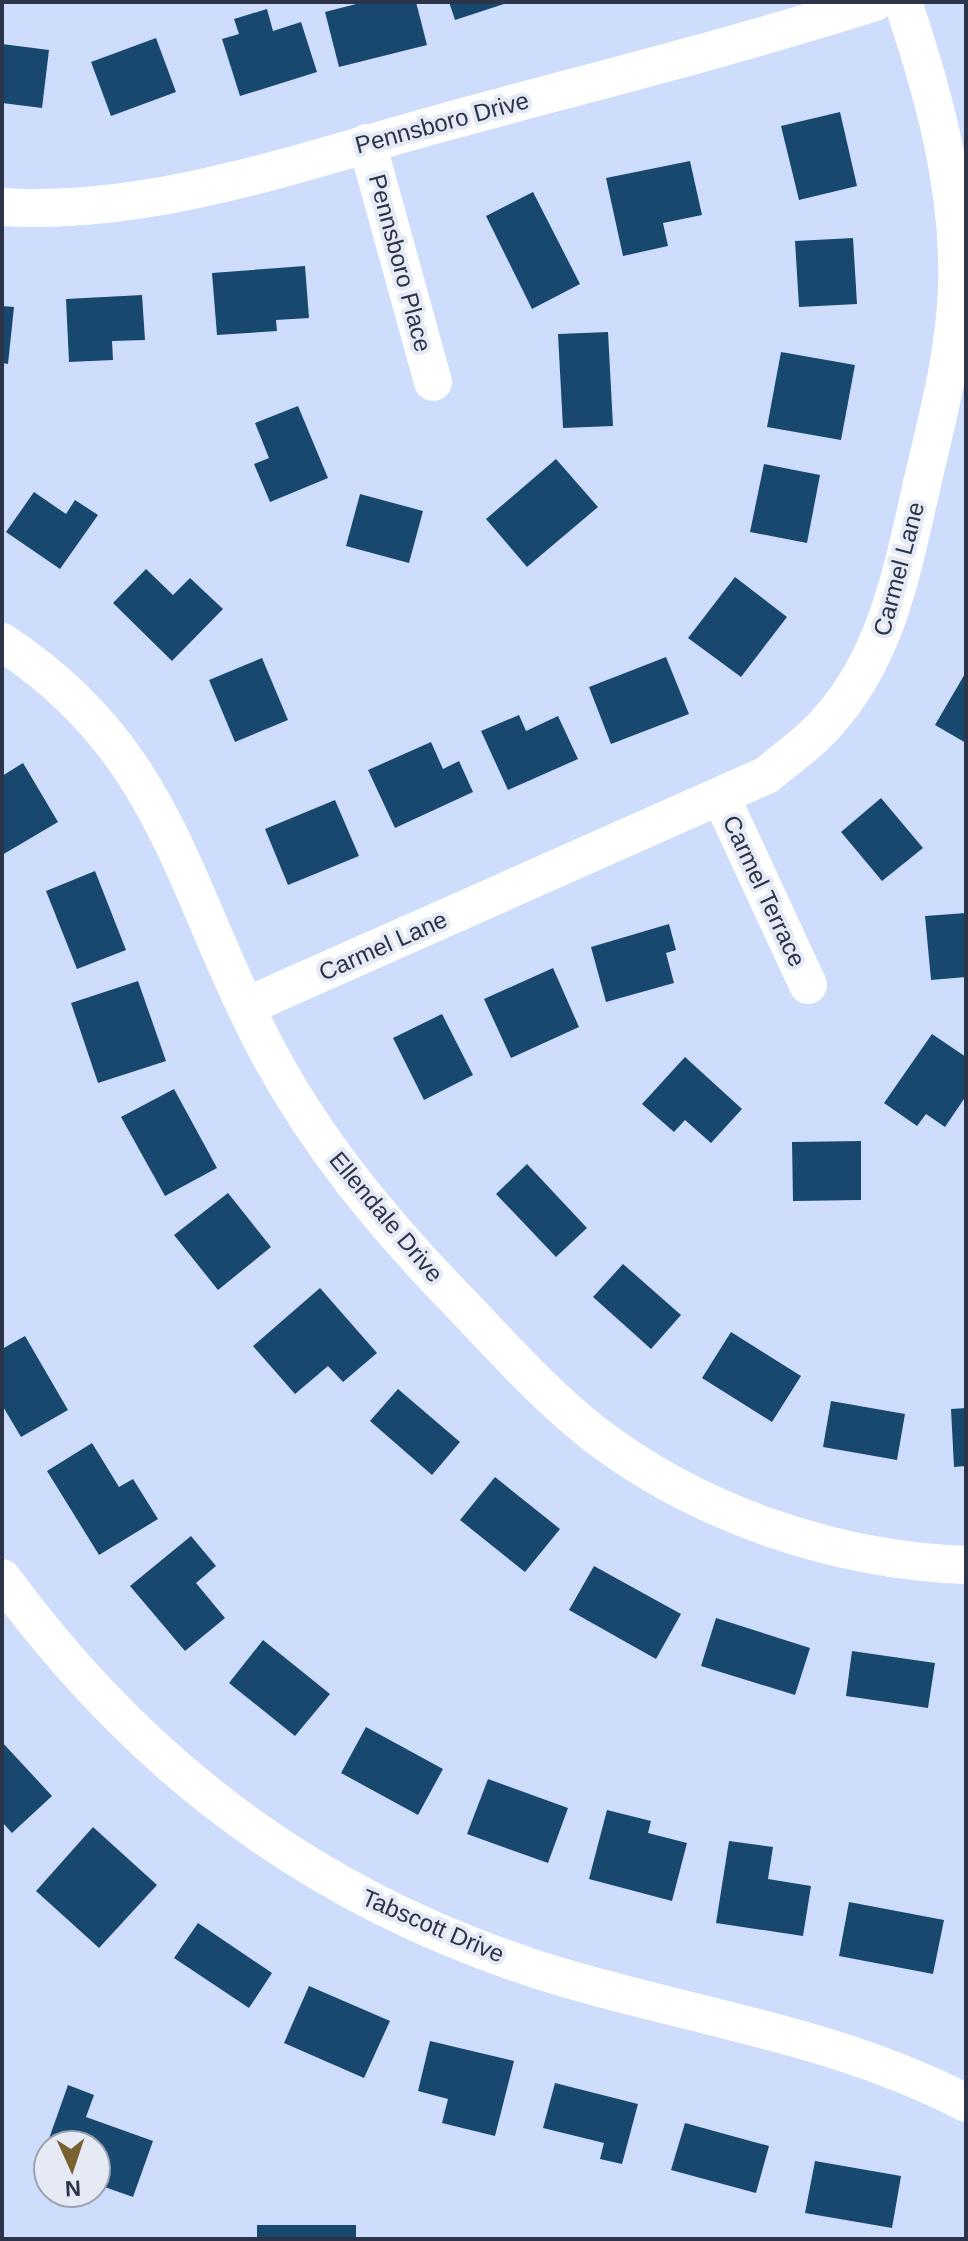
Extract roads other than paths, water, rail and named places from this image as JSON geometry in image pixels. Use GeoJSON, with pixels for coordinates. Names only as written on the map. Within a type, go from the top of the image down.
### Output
{"type":"FeatureCollection","features":[{"type":"Feature","properties":{"kind":"street","name":"Pennsboro Drive"},"geometry":{"type":"LineString","coordinates":[[2,207],[79,207],[153,198],[367,143],[875,2]]}},
{"type":"Feature","properties":{"kind":"street","name":"Carmel Lane"},"geometry":{"type":"LineString","coordinates":[[247,1006],[767,775],[823,726],[849,696],[877,649],[896,597],[949,364],[957,287],[954,210],[946,150],[927,73],[903,2]]}},
{"type":"Feature","properties":{"kind":"street","name":"Pennsboro Place"},"geometry":{"type":"LineString","coordinates":[[367,143],[433,382]]}},
{"type":"Feature","properties":{"kind":"street","name":"Ellendale Drive"},"geometry":{"type":"LineString","coordinates":[[2,642],[39,666],[86,709],[126,757],[152,797],[181,855],[265,1047],[309,1123],[360,1193],[432,1274],[541,1387],[594,1433],[639,1464],[710,1503],[785,1533],[863,1554],[966,1565]]}},
{"type":"Feature","properties":{"kind":"street","name":"Carmel Terrace"},"geometry":{"type":"LineString","coordinates":[[721,797],[808,985]]}},
{"type":"Feature","properties":{"kind":"street","name":"Tabscott Drive"},"geometry":{"type":"LineString","coordinates":[[2,1578],[101,1701],[172,1768],[250,1828],[333,1881],[402,1917],[475,1948],[568,1979],[845,2052],[966,2103]]}}]}
